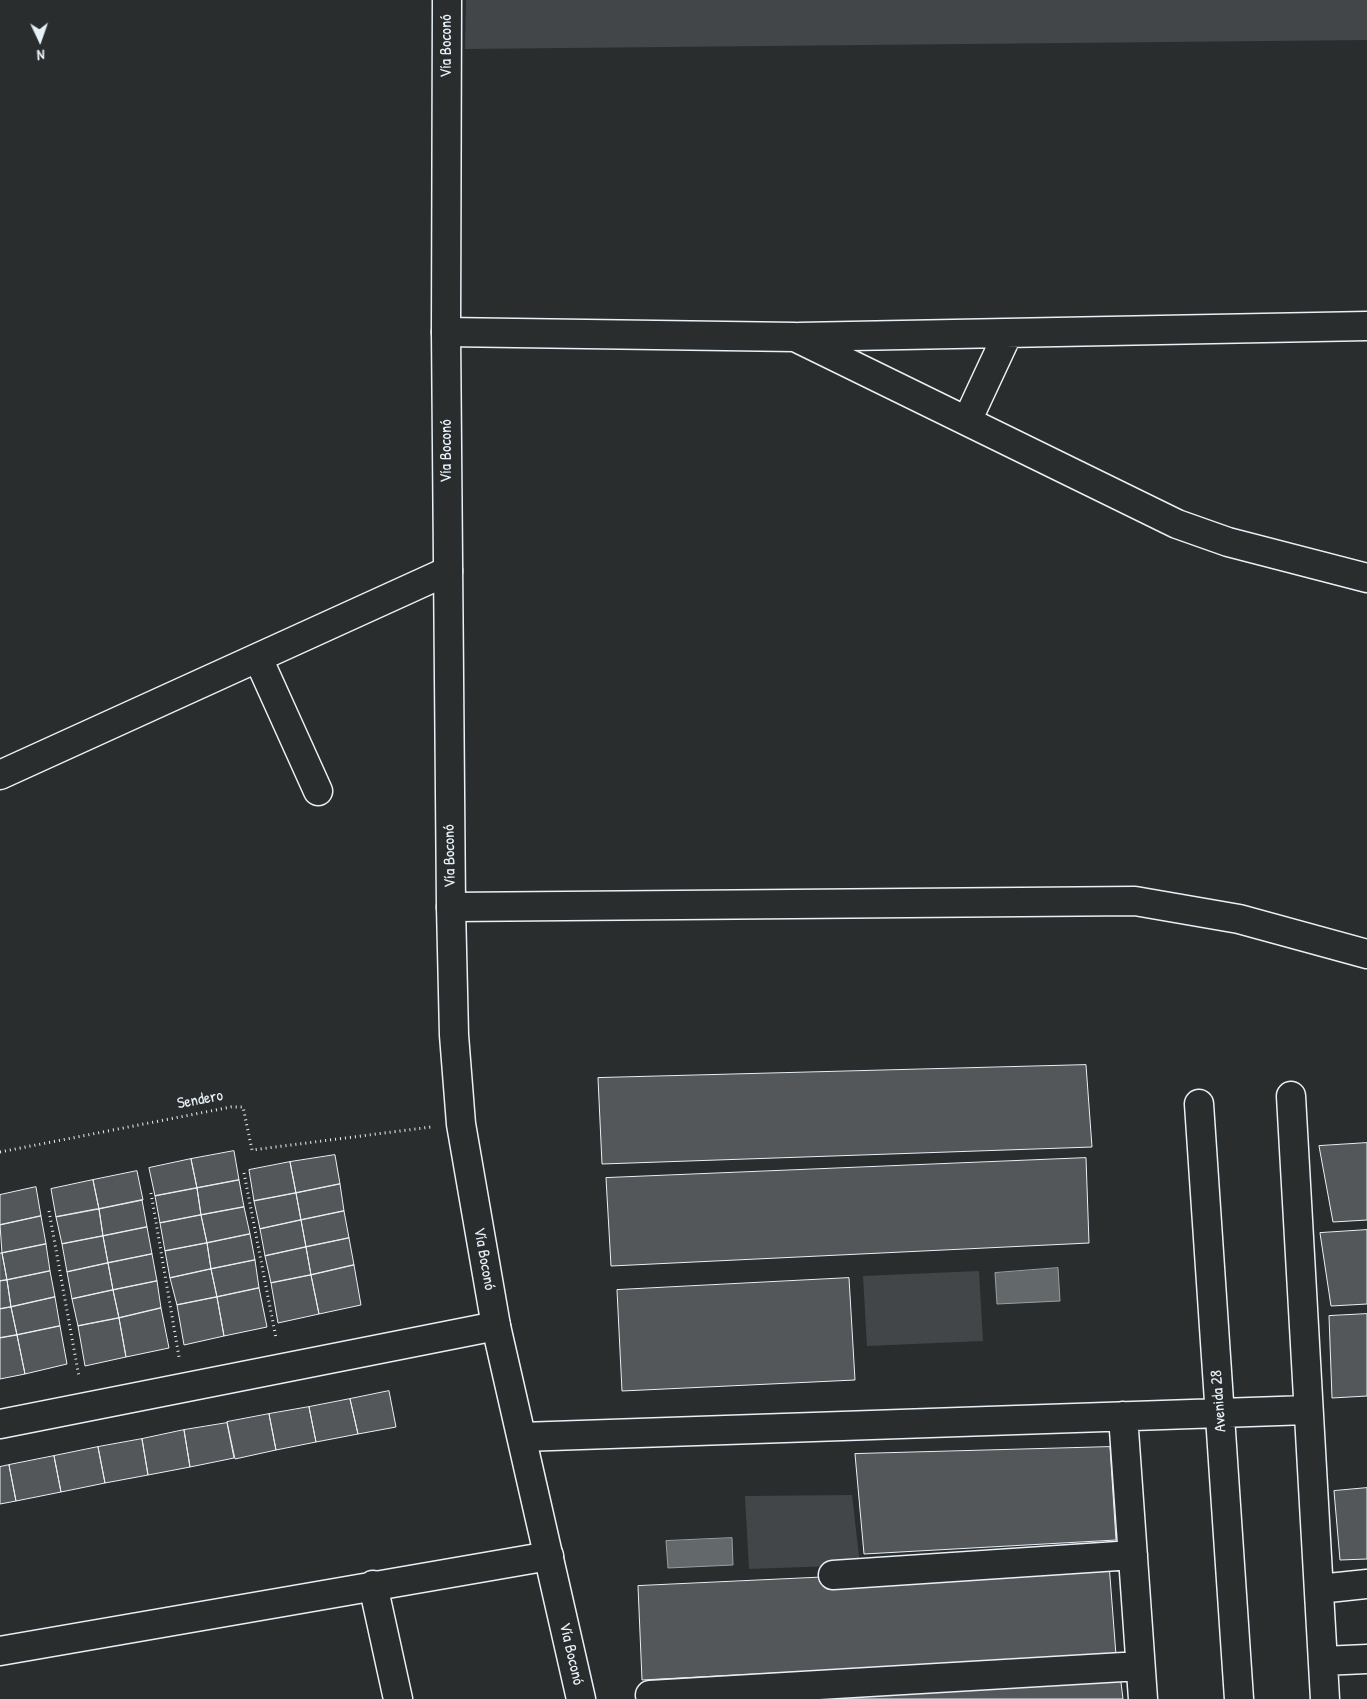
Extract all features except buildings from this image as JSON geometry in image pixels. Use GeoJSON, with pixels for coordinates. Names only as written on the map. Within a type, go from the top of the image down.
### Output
{"type":"FeatureCollection","features":[{"type":"Feature","properties":{"kind":"street","name":"Vía Boconó"},"geometry":{"type":"LineString","coordinates":[[447,0],[446,332],[451,907],[454,1035],[461,1124],[496,1326],[582,1699]]}},
{"type":"Feature","properties":{"kind":"street"},"geometry":{"type":"LineString","coordinates":[[446,332],[796,337],[1367,326]]}},
{"type":"Feature","properties":{"kind":"street"},"geometry":{"type":"LineString","coordinates":[[967,421],[1008,333]]}},
{"type":"Feature","properties":{"kind":"street"},"geometry":{"type":"LineString","coordinates":[[796,337],[1177,524],[1228,542],[1367,578]]}},
{"type":"Feature","properties":{"kind":"street"},"geometry":{"type":"LineString","coordinates":[[0,775],[448,571]]}},
{"type":"Feature","properties":{"kind":"street"},"geometry":{"type":"LineString","coordinates":[[258,658],[318,791]]}},
{"type":"Feature","properties":{"kind":"street"},"geometry":{"type":"LineString","coordinates":[[451,907],[1135,901],[1238,919],[1367,954]]}},
{"type":"Feature","properties":{"kind":"street"},"geometry":{"type":"LineString","coordinates":[[1291,1096],[1325,1699]]}},
{"type":"Feature","properties":{"kind":"street","name":"Avenida 28"},"geometry":{"type":"LineString","coordinates":[[1199,1104],[1239,1699]]}},
{"type":"Feature","properties":{"kind":"street"},"geometry":{"type":"LineString","coordinates":[[0,1424],[496,1326]]}},
{"type":"Feature","properties":{"kind":"street"},"geometry":{"type":"LineString","coordinates":[[522,1437],[1308,1410]]}},
{"type":"Feature","properties":{"kind":"street"},"geometry":{"type":"LineString","coordinates":[[1124,1416],[1142,1699]]}},
{"type":"Feature","properties":{"kind":"street"},"geometry":{"type":"LineString","coordinates":[[833,1575],[1133,1555]]}},
{"type":"Feature","properties":{"kind":"street"},"geometry":{"type":"LineString","coordinates":[[0,1651],[549,1556]]}},
{"type":"Feature","properties":{"kind":"street"},"geometry":{"type":"LineString","coordinates":[[1319,1589],[1367,1584]]}},
{"type":"Feature","properties":{"kind":"street"},"geometry":{"type":"LineString","coordinates":[[373,1585],[398,1699]]}},
{"type":"Feature","properties":{"kind":"street"},"geometry":{"type":"LineString","coordinates":[[1323,1661],[1367,1659]]}},
{"type":"Feature","properties":{"kind":"street"},"geometry":{"type":"LineString","coordinates":[[650,1696],[1140,1666]]}},
{"type":"Feature","properties":{"kind":"path","name":"Sendero"},"geometry":{"type":"LineString","coordinates":[[0,1152],[231,1107],[243,1107],[252,1150],[461,1124]]}},
{"type":"Feature","properties":{"kind":"path"},"geometry":{"type":"LineString","coordinates":[[244,1173],[282,1368]]}},
{"type":"Feature","properties":{"kind":"path"},"geometry":{"type":"LineString","coordinates":[[151,1193],[184,1387]]}},
{"type":"Feature","properties":{"kind":"path"},"geometry":{"type":"LineString","coordinates":[[49,1212],[84,1407]]}},
{"type":"Feature","properties":{"kind":"shaded area"},"geometry":{"type":"Polygon","coordinates":[[[466,0],[1367,0],[1367,40],[465,49],[466,0]]]}},
{"type":"Feature","properties":{"kind":"shaded area"},"geometry":{"type":"Polygon","coordinates":[[[1058,1268],[1060,1301],[997,1304],[995,1273],[1058,1268]]]}},
{"type":"Feature","properties":{"kind":"shaded area"},"geometry":{"type":"Polygon","coordinates":[[[979,1271],[983,1341],[867,1346],[863,1276],[979,1271]]]}},
{"type":"Feature","properties":{"kind":"shaded area"},"geometry":{"type":"Polygon","coordinates":[[[852,1495],[860,1565],[749,1569],[745,1496],[852,1495]]]}},
{"type":"Feature","properties":{"kind":"shaded area"},"geometry":{"type":"Polygon","coordinates":[[[732,1538],[733,1565],[668,1568],[666,1541],[732,1538]]]}}]}
